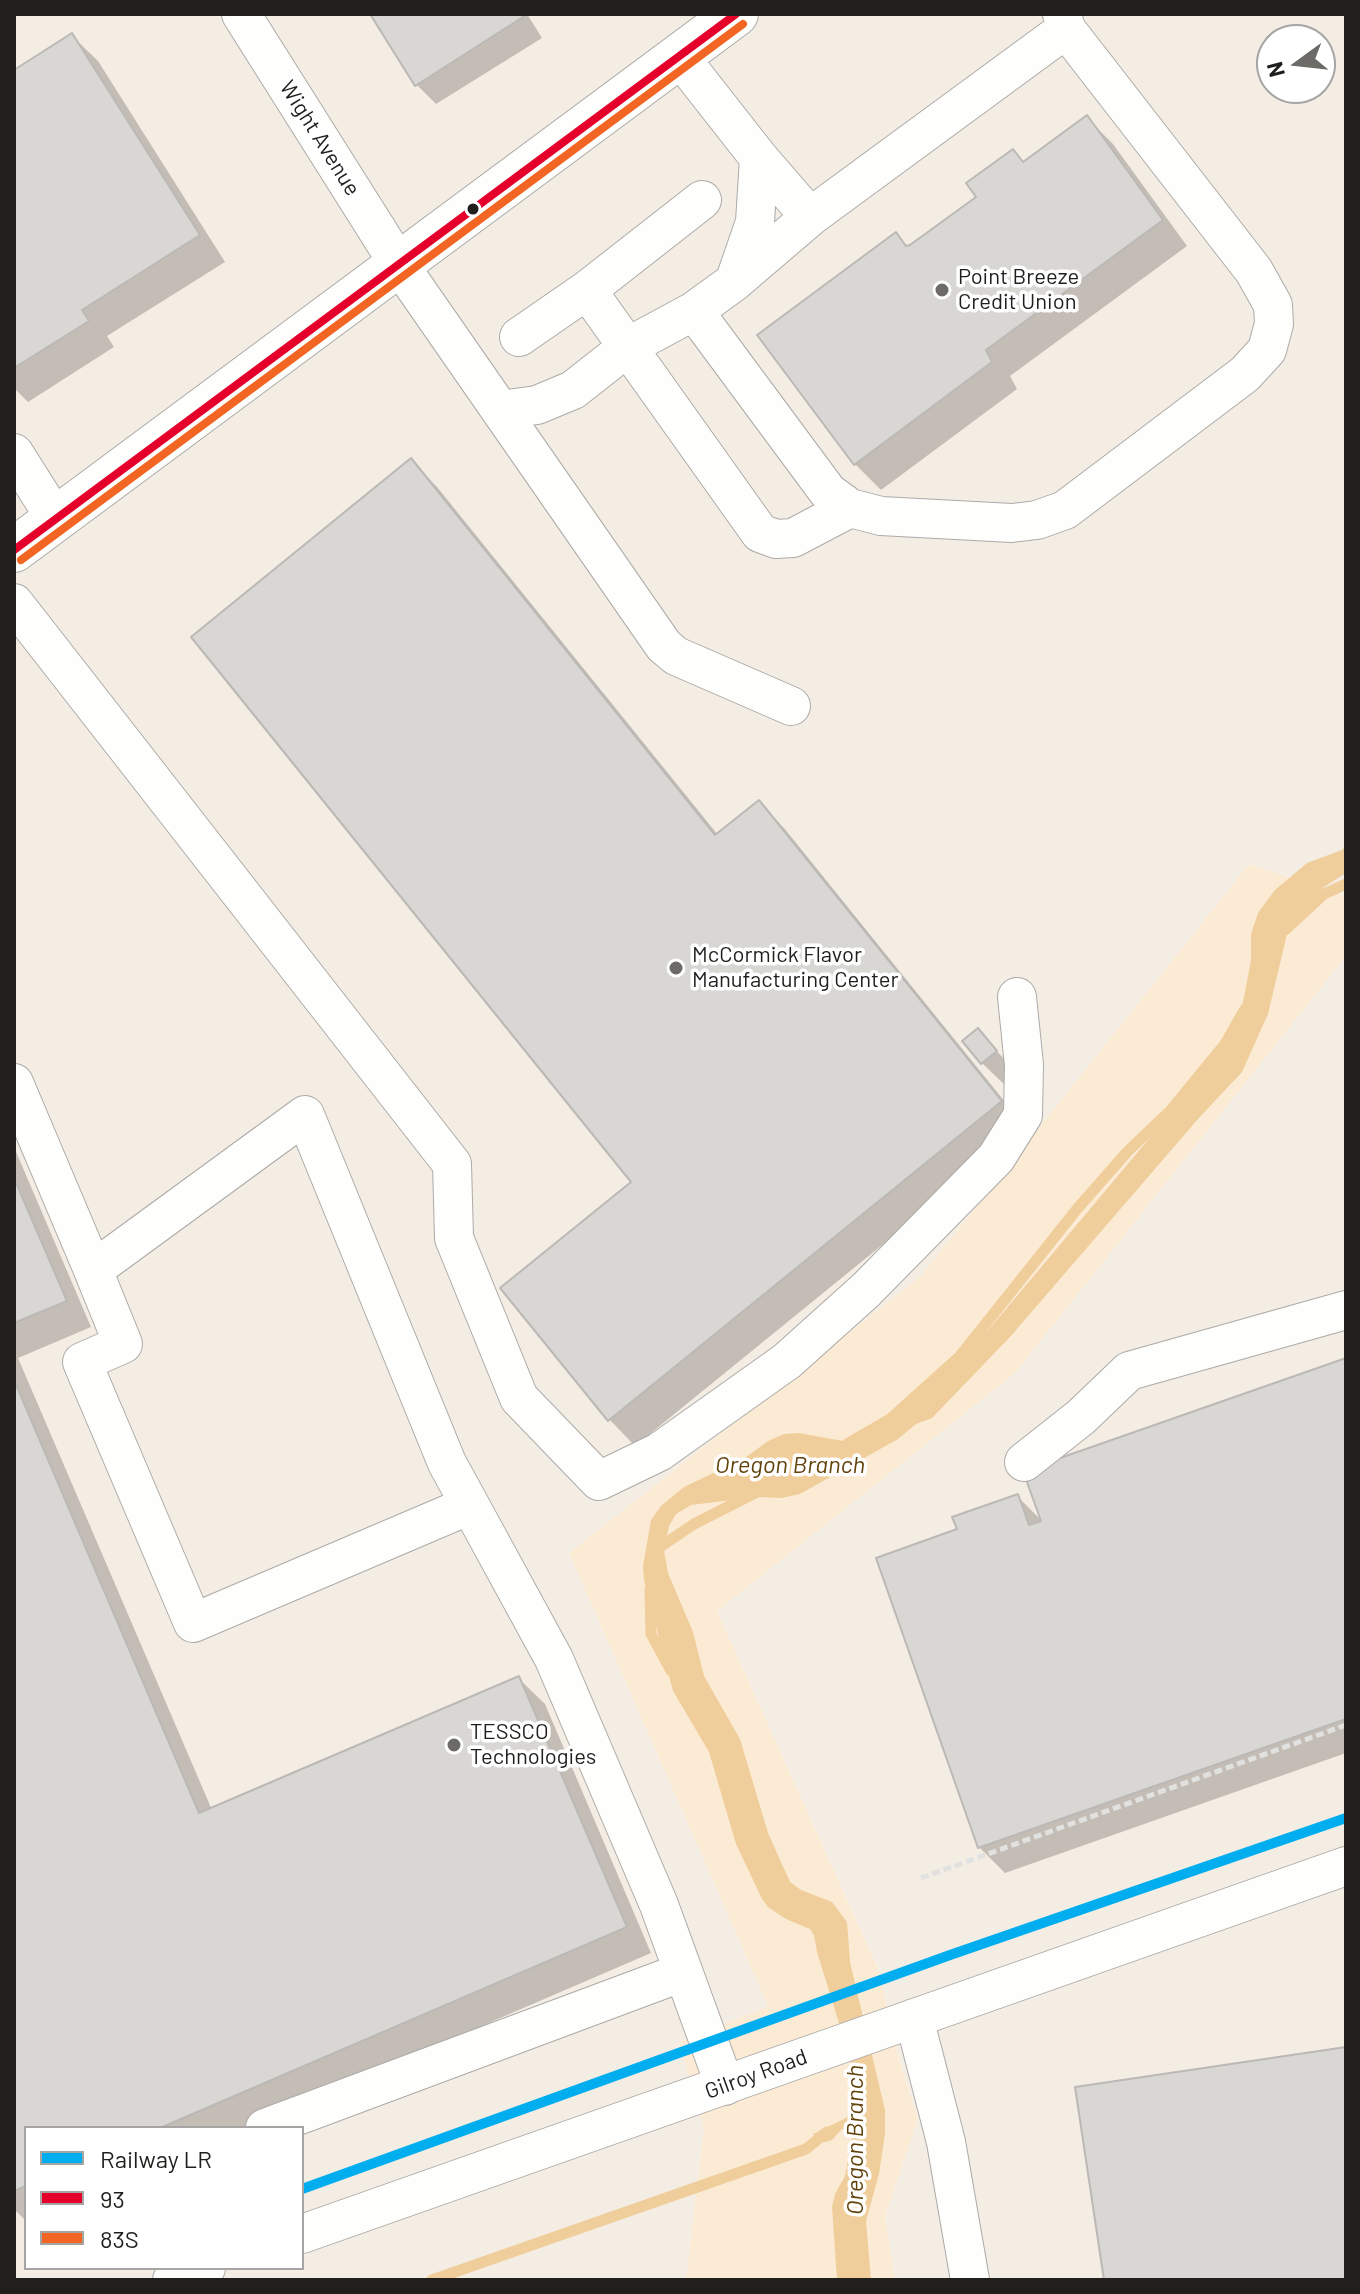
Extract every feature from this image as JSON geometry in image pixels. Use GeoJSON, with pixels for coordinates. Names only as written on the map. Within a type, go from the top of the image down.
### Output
{"type":"FeatureCollection","features":[{"type":"Feature","properties":{"kind":"main road"},"geometry":{"type":"LineString","coordinates":[[14,550],[736,14]]}},
{"type":"Feature","properties":{"kind":"street","name":"Wight Avenue"},"geometry":{"type":"LineString","coordinates":[[241,14],[398,263],[664,646],[676,656],[791,706]]}},
{"type":"Feature","properties":{"kind":"street"},"geometry":{"type":"LineString","coordinates":[[500,410],[537,405],[573,390],[629,346],[694,311],[734,282],[810,217],[1064,22],[1254,271],[1273,305],[1274,324],[1267,350],[1245,374],[1065,510],[1037,520],[1012,523],[881,516],[850,508],[828,492],[694,311]]}},
{"type":"Feature","properties":{"kind":"street"},"geometry":{"type":"LineString","coordinates":[[679,56],[810,217]]}},
{"type":"Feature","properties":{"kind":"street"},"geometry":{"type":"LineString","coordinates":[[734,282],[755,222],[759,158]]}},
{"type":"Feature","properties":{"kind":"street"},"geometry":{"type":"LineString","coordinates":[[519,337],[587,290],[702,200]]}},
{"type":"Feature","properties":{"kind":"street"},"geometry":{"type":"LineString","coordinates":[[587,290],[760,533],[776,539],[793,538],[850,508]]}},
{"type":"Feature","properties":{"kind":"street"},"geometry":{"type":"LineString","coordinates":[[14,453],[55,518]]}},
{"type":"Feature","properties":{"kind":"street"},"geometry":{"type":"LineString","coordinates":[[14,603],[452,1164],[454,1238],[519,1398],[599,1481],[659,1452],[787,1361],[866,1290],[996,1158],[1023,1115],[1024,1065],[1017,997]]}},
{"type":"Feature","properties":{"kind":"street"},"geometry":{"type":"LineString","coordinates":[[14,1083],[123,1344],[82,1362],[193,1623],[470,1505]]}},
{"type":"Feature","properties":{"kind":"street"},"geometry":{"type":"LineString","coordinates":[[93,1270],[305,1115],[447,1463],[554,1659],[659,1905],[725,2086]]}},
{"type":"Feature","properties":{"kind":"street"},"geometry":{"type":"LineString","coordinates":[[1024,1462],[1081,1417],[1129,1371],[1346,1310]]}},
{"type":"Feature","properties":{"kind":"street","name":"Gilroy Road"},"geometry":{"type":"LineString","coordinates":[[304,2233],[1346,1866]]}},
{"type":"Feature","properties":{"kind":"street"},"geometry":{"type":"LineString","coordinates":[[270,2126],[683,1972]]}},
{"type":"Feature","properties":{"kind":"street"},"geometry":{"type":"LineString","coordinates":[[914,2018],[946,2142],[970,2280]]}},
{"type":"Feature","properties":{"kind":"street"},"geometry":{"type":"LineString","coordinates":[[172,2280],[200,2270]]}},
{"type":"Feature","properties":{"kind":"path"},"geometry":{"type":"LineString","coordinates":[[921,1878],[1346,1725]]}},
{"type":"Feature","properties":{"kind":"shaded area"},"geometry":{"type":"Polygon","coordinates":[[[14,14],[1346,14],[1346,896],[1249,864],[921,1276],[569,1553],[768,2006],[679,2042],[704,2128],[686,2280],[14,2280],[14,14]]]}},
{"type":"Feature","properties":{"kind":"shaded area"},"geometry":{"type":"Polygon","coordinates":[[[1249,864],[1346,896],[1346,956],[1015,1373],[717,1611],[878,1968],[900,2063],[918,2119],[885,2216],[895,2280],[686,2280],[704,2128],[679,2042],[768,2006],[569,1553],[921,1276],[1249,864]]]}},
{"type":"Feature","properties":{"kind":"shaded area"},"geometry":{"type":"Polygon","coordinates":[[[1346,956],[1346,2280],[895,2280],[885,2216],[918,2119],[900,2063],[878,1967],[717,1611],[1015,1373],[1346,956]]]}},
{"type":"Feature","properties":{"kind":"water","name":"Oregon Branch"},"geometry":{"type":"Polygon","coordinates":[[[1346,845],[1346,873],[1308,902],[1287,934],[1268,1014],[1242,1072],[1010,1337],[932,1418],[916,1424],[898,1439],[800,1494],[691,1505],[676,1514],[669,1526],[664,1551],[668,1573],[693,1632],[704,1676],[740,1739],[768,1833],[790,1882],[801,1890],[832,1902],[847,1922],[850,1962],[885,2110],[885,2134],[879,2174],[866,2221],[871,2280],[837,2280],[832,2207],[845,2176],[852,2138],[842,2129],[826,2142],[819,2142],[813,2134],[846,2118],[854,2107],[857,2081],[814,1935],[810,1929],[768,1907],[762,1899],[736,1844],[709,1752],[673,1691],[644,1580],[643,1566],[651,1520],[661,1506],[684,1487],[745,1458],[768,1441],[784,1434],[799,1433],[843,1441],[865,1435],[908,1408],[990,1328],[1232,1040],[1239,1024],[1251,960],[1251,934],[1258,913],[1275,890],[1307,863],[1342,850],[1346,845]]]}},
{"type":"Feature","properties":{"kind":"building"},"geometry":{"type":"Polygon","coordinates":[[[370,14],[521,14],[523,17],[415,86],[370,14]]]}},
{"type":"Feature","properties":{"kind":"building"},"geometry":{"type":"Polygon","coordinates":[[[72,33],[200,235],[82,310],[89,321],[14,368],[14,70],[72,33]]]}},
{"type":"Feature","properties":{"kind":"building","name":"Point Breeze Credit Union"},"geometry":{"type":"Polygon","coordinates":[[[1087,115],[1163,220],[986,350],[992,362],[854,465],[757,335],[896,232],[906,246],[910,245],[976,197],[966,183],[1013,149],[1023,162],[1087,115]]]}},
{"type":"Feature","properties":{"kind":"building","name":"McCormick Flavor Manufacturing Center"},"geometry":{"type":"Polygon","coordinates":[[[411,458],[715,835],[759,800],[1002,1101],[608,1421],[500,1288],[631,1182],[191,637],[411,458]]]}},
{"type":"Feature","properties":{"kind":"building"},"geometry":{"type":"Polygon","coordinates":[[[978,1028],[997,1051],[981,1064],[962,1041],[978,1028]]]}},
{"type":"Feature","properties":{"kind":"building"},"geometry":{"type":"Polygon","coordinates":[[[14,1178],[67,1301],[14,1323],[14,1178]]]}},
{"type":"Feature","properties":{"kind":"building"},"geometry":{"type":"Polygon","coordinates":[[[1346,1358],[1346,1719],[978,1848],[876,1558],[957,1529],[952,1517],[1018,1494],[1029,1525],[1041,1521],[1023,1471],[1346,1358]]]}},
{"type":"Feature","properties":{"kind":"building","name":"TESSCO Technologies"},"geometry":{"type":"Polygon","coordinates":[[[14,1380],[199,1813],[519,1676],[627,1927],[165,2126],[24,2126],[24,2187],[14,2191],[14,1380]]]}},
{"type":"Feature","properties":{"kind":"building"},"geometry":{"type":"Polygon","coordinates":[[[1346,2047],[1346,2280],[1104,2280],[1075,2087],[1346,2047]]]}},
{"type":"Feature","properties":{"kind":"waterway","name":"Oregon Branch"},"geometry":{"type":"LineString","coordinates":[[1285,930],[1324,894],[1346,884]]}},
{"type":"Feature","properties":{"kind":"waterway","name":"Oregon Branch"},"geometry":{"type":"LineString","coordinates":[[847,1444],[890,1419],[960,1356],[1077,1209],[1127,1152],[1170,1111],[1225,1044],[1245,1009]]}},
{"type":"Feature","properties":{"kind":"waterway","name":"Oregon Branch"},"geometry":{"type":"LineString","coordinates":[[658,1554],[660,1547],[694,1524],[757,1492]]}},
{"type":"Feature","properties":{"kind":"waterway","name":"Oregon Branch"},"geometry":{"type":"LineString","coordinates":[[650,1589],[651,1634],[671,1671]]}},
{"type":"Feature","properties":{"kind":"waterway"},"geometry":{"type":"LineString","coordinates":[[432,2280],[806,2149],[827,2132]]}},
{"type":"Feature","properties":{"kind":"rail line","name":"LR"},"geometry":{"type":"LineString","coordinates":[[304,2188],[950,1955],[1346,1818]]}},
{"type":"Feature","properties":{"kind":"transit line","name":"93"},"geometry":{"type":"LineString","coordinates":[[14,550],[736,14]]}},
{"type":"Feature","properties":{"kind":"transit line","name":"83S"},"geometry":{"type":"LineString","coordinates":[[21,560],[743,24]]}},
{"type":"Feature","properties":{"kind":"place","name":"Point Breeze Credit Union"},"geometry":{"type":"Point","coordinates":[942,290]}},
{"type":"Feature","properties":{"kind":"place","name":"McCormick Flavor Manufacturing Center"},"geometry":{"type":"Point","coordinates":[676,968]}},
{"type":"Feature","properties":{"kind":"place","name":"TESSCO Technologies"},"geometry":{"type":"Point","coordinates":[454,1745]}}]}
